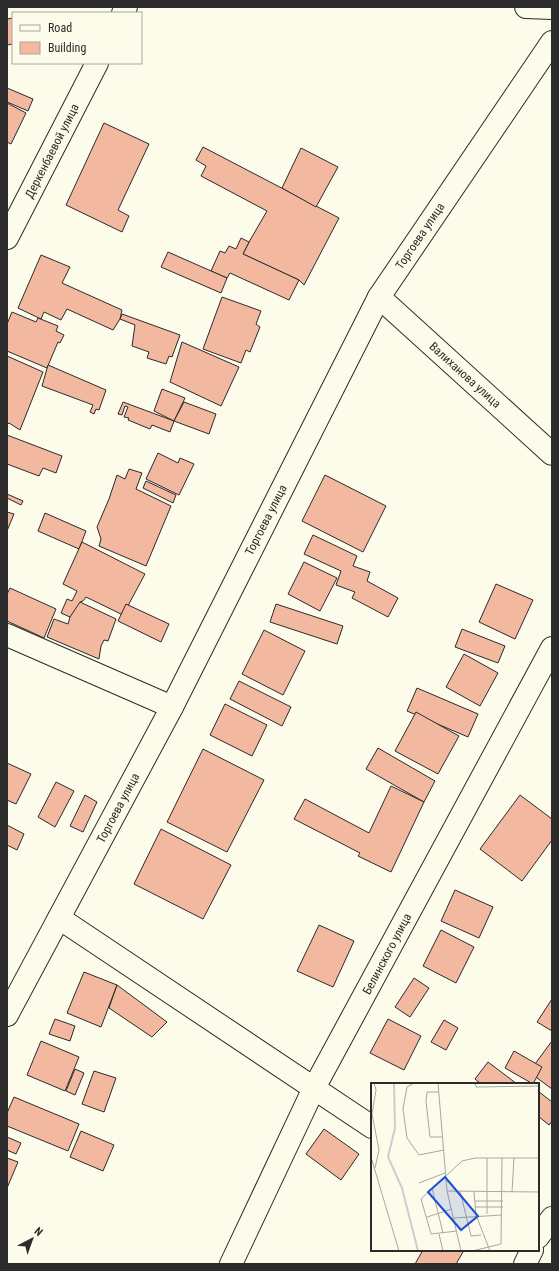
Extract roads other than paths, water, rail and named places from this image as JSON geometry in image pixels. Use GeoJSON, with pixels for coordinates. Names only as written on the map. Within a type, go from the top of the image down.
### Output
{"type":"FeatureCollection","features":[{"type":"Feature","properties":{"kind":"street"},"geometry":{"type":"LineString","coordinates":[[526,7],[552,8]]}},
{"type":"Feature","properties":{"kind":"street","name":"Торгоева улица"},"geometry":{"type":"LineString","coordinates":[[7,1015],[172,707],[378,297],[552,42]]}},
{"type":"Feature","properties":{"kind":"street","name":"Деркенбаевой улица"},"geometry":{"type":"LineString","coordinates":[[7,238],[96,64]]}},
{"type":"Feature","properties":{"kind":"street","name":"Валиханова улица"},"geometry":{"type":"LineString","coordinates":[[378,297],[552,454]]}},
{"type":"Feature","properties":{"kind":"street"},"geometry":{"type":"LineString","coordinates":[[7,635],[172,707]]}},
{"type":"Feature","properties":{"kind":"street","name":"Белинского улица"},"geometry":{"type":"LineString","coordinates":[[231,1264],[314,1088],[552,648]]}},
{"type":"Feature","properties":{"kind":"street"},"geometry":{"type":"LineString","coordinates":[[59,918],[371,1126]]}},
{"type":"Feature","properties":{"kind":"street"},"geometry":{"type":"LineString","coordinates":[[539,1237],[552,1218]]}},
{"type":"Feature","properties":{"kind":"street"},"geometry":{"type":"LineString","coordinates":[[539,1239],[552,1248]]}},
{"type":"Feature","properties":{"kind":"street"},"geometry":{"type":"LineString","coordinates":[[525,1264],[532,1251]]}}]}
